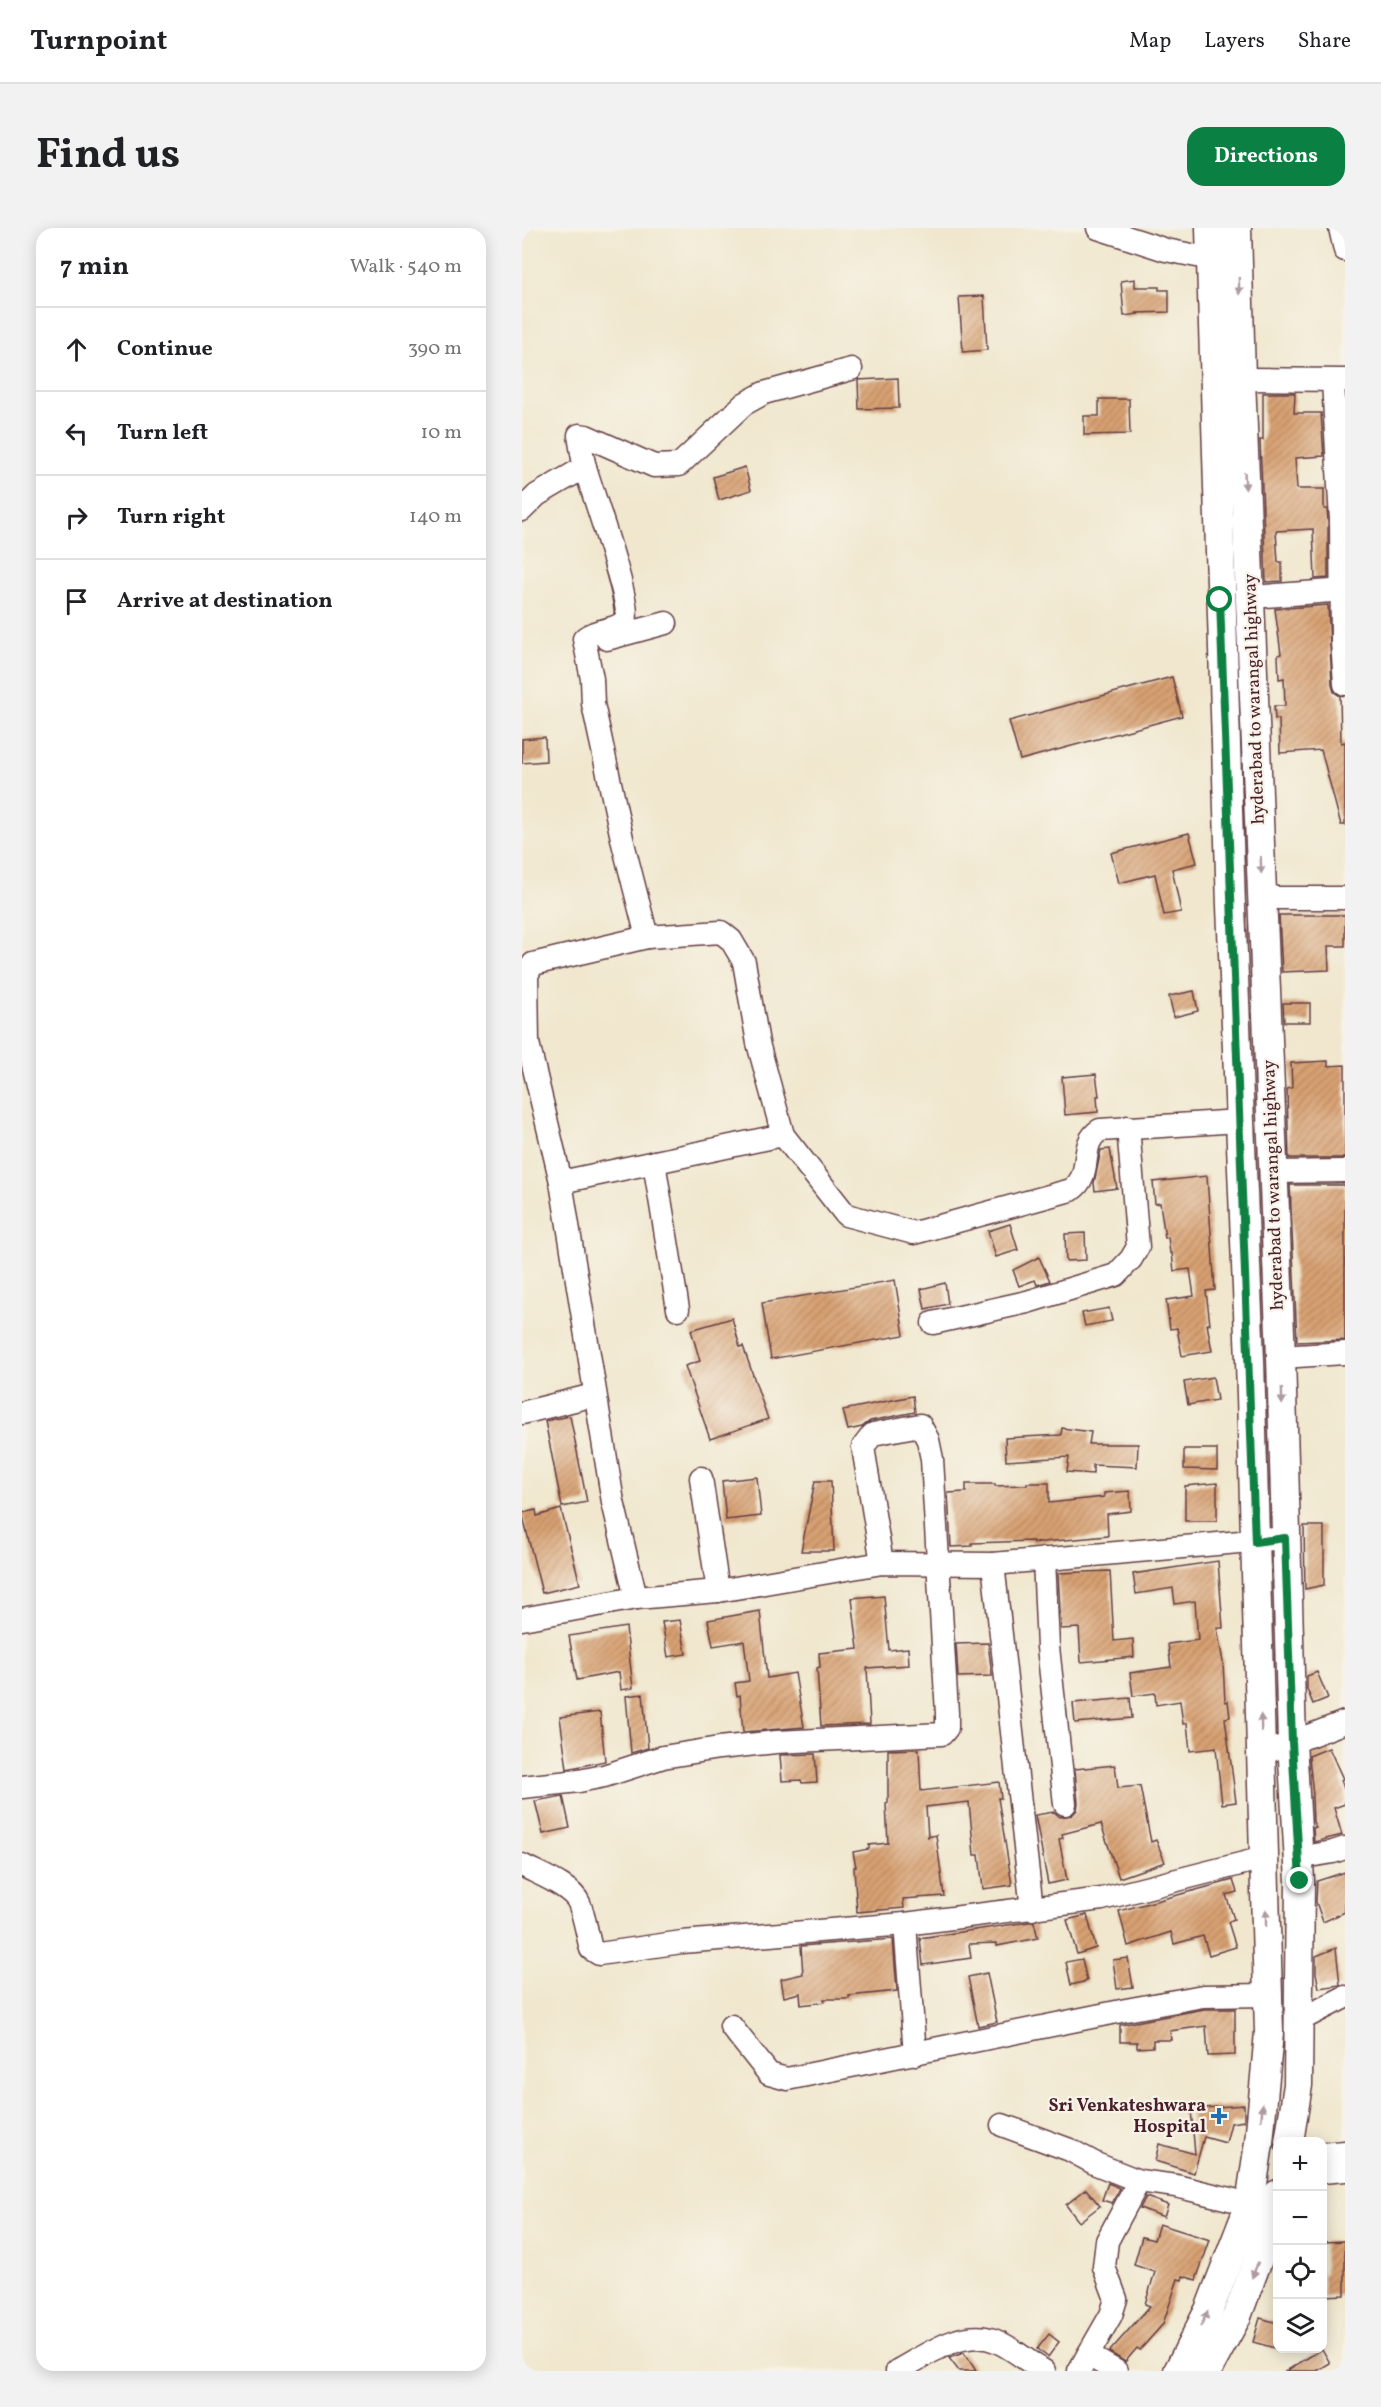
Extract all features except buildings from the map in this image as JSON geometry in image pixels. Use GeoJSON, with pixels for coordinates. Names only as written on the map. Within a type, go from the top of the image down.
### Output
{"type":"FeatureCollection","features":[{"type":"Feature","properties":{"kind":"main road"},"geometry":{"type":"LineString","coordinates":[[1178,2371],[1209,2310],[1250,2204],[1259,2143],[1269,2032],[1255,1542],[1220,600],[1210,228]]}},
{"type":"Feature","properties":{"kind":"main road","name":"hyderabad to warangal highway"},"geometry":{"type":"LineString","coordinates":[[1237,228],[1241,379],[1281,1357],[1292,1742],[1300,1881],[1298,2085],[1290,2137]]}},
{"type":"Feature","properties":{"kind":"main road"},"geometry":{"type":"LineString","coordinates":[[1207,2371],[1237,2316],[1266,2238],[1273,2212]]}},
{"type":"Feature","properties":{"kind":"street"},"geometry":{"type":"LineString","coordinates":[[1098,228],[1166,250],[1212,259]]}},
{"type":"Feature","properties":{"kind":"street"},"geometry":{"type":"LineString","coordinates":[[1340,228],[1345,250]]}},
{"type":"Feature","properties":{"kind":"street"},"geometry":{"type":"LineString","coordinates":[[647,937],[593,704],[592,679],[584,639],[590,633],[621,623],[627,612],[585,467],[579,435],[654,466],[679,465],[744,404],[765,393],[851,369]]}},
{"type":"Feature","properties":{"kind":"street"},"geometry":{"type":"LineString","coordinates":[[1241,379],[1339,380],[1344,591],[1342,642],[1345,684]]}},
{"type":"Feature","properties":{"kind":"street"},"geometry":{"type":"LineString","coordinates":[[522,510],[537,495],[585,467]]}},
{"type":"Feature","properties":{"kind":"street"},"geometry":{"type":"LineString","coordinates":[[1251,597],[1344,591]]}},
{"type":"Feature","properties":{"kind":"street"},"geometry":{"type":"LineString","coordinates":[[585,645],[666,623]]}},
{"type":"Feature","properties":{"kind":"street"},"geometry":{"type":"LineString","coordinates":[[1262,898],[1345,898]]}},
{"type":"Feature","properties":{"kind":"street"},"geometry":{"type":"LineString","coordinates":[[636,1598],[613,1502],[561,1182],[525,1044],[527,975],[533,964],[647,937],[722,932],[731,940],[744,962],[758,1043],[783,1135],[846,1215],[914,1233],[1071,1190],[1079,1185],[1083,1178],[1088,1145],[1094,1134],[1100,1130],[1239,1122]]}},
{"type":"Feature","properties":{"kind":"street"},"geometry":{"type":"LineString","coordinates":[[933,1323],[1027,1302],[1116,1275],[1131,1258],[1137,1247],[1128,1127]]}},
{"type":"Feature","properties":{"kind":"street"},"geometry":{"type":"LineString","coordinates":[[561,1182],[783,1135]]}},
{"type":"Feature","properties":{"kind":"street"},"geometry":{"type":"LineString","coordinates":[[654,1162],[678,1309]]}},
{"type":"Feature","properties":{"kind":"street"},"geometry":{"type":"LineString","coordinates":[[1274,1172],[1345,1171]]}},
{"type":"Feature","properties":{"kind":"street"},"geometry":{"type":"LineString","coordinates":[[1281,1357],[1345,1353]]}},
{"type":"Feature","properties":{"kind":"street"},"geometry":{"type":"LineString","coordinates":[[522,1413],[594,1395]]}},
{"type":"Feature","properties":{"kind":"street"},"geometry":{"type":"LineString","coordinates":[[522,1787],[579,1781],[604,1776],[663,1757],[719,1748],[776,1742],[942,1734],[947,1728],[947,1713],[932,1459],[928,1440],[920,1425],[873,1434],[863,1447],[882,1563]]}},
{"type":"Feature","properties":{"kind":"street"},"geometry":{"type":"LineString","coordinates":[[701,1478],[718,1591]]}},
{"type":"Feature","properties":{"kind":"street"},"geometry":{"type":"LineString","coordinates":[[522,1619],[636,1598],[718,1591],[882,1563],[993,1563],[1285,1538]]}},
{"type":"Feature","properties":{"kind":"street"},"geometry":{"type":"LineString","coordinates":[[1044,1559],[1048,1647],[1065,1804]]}},
{"type":"Feature","properties":{"kind":"street"},"geometry":{"type":"LineString","coordinates":[[993,1563],[1032,1909]]}},
{"type":"Feature","properties":{"kind":"street"},"geometry":{"type":"LineString","coordinates":[[1262,1754],[1345,1722]]}},
{"type":"Feature","properties":{"kind":"street"},"geometry":{"type":"LineString","coordinates":[[1298,1858],[1345,1848]]}},
{"type":"Feature","properties":{"kind":"street"},"geometry":{"type":"LineString","coordinates":[[522,1865],[567,1888],[574,1895],[579,1902],[591,1949],[599,1954],[682,1942],[904,1924],[1102,1899],[1264,1858]]}},
{"type":"Feature","properties":{"kind":"street"},"geometry":{"type":"LineString","coordinates":[[904,1924],[915,2054]]}},
{"type":"Feature","properties":{"kind":"street"},"geometry":{"type":"LineString","coordinates":[[731,2026],[769,2074],[787,2079],[1203,1996],[1268,1995]]}},
{"type":"Feature","properties":{"kind":"street"},"geometry":{"type":"LineString","coordinates":[[1300,2020],[1345,1997]]}},
{"type":"Feature","properties":{"kind":"street"},"geometry":{"type":"LineString","coordinates":[[1002,2126],[1070,2150],[1096,2164],[1139,2181],[1176,2186],[1250,2204]]}},
{"type":"Feature","properties":{"kind":"street"},"geometry":{"type":"LineString","coordinates":[[1327,2154],[1345,2152]]}},
{"type":"Feature","properties":{"kind":"street"},"geometry":{"type":"LineString","coordinates":[[1327,2172],[1345,2170]]}},
{"type":"Feature","properties":{"kind":"street"},"geometry":{"type":"LineString","coordinates":[[1116,2371],[1084,2363],[1111,2315],[1116,2299],[1104,2267],[1107,2241],[1139,2181]]}},
{"type":"Feature","properties":{"kind":"street"},"geometry":{"type":"LineString","coordinates":[[897,2371],[938,2349],[968,2337],[995,2341],[1044,2371]]}},
{"type":"Feature","properties":{"kind":"place","name":"Sri Venkateshwara Hospital"},"geometry":{"type":"Point","coordinates":[1219,2116]}},
{"type":"Feature","properties":{"kind":"route"},"geometry":{"type":"LineString","coordinates":[[1220,600],[1255,1542],[1285,1538],[1292,1742],[1300,1881]]}}]}
